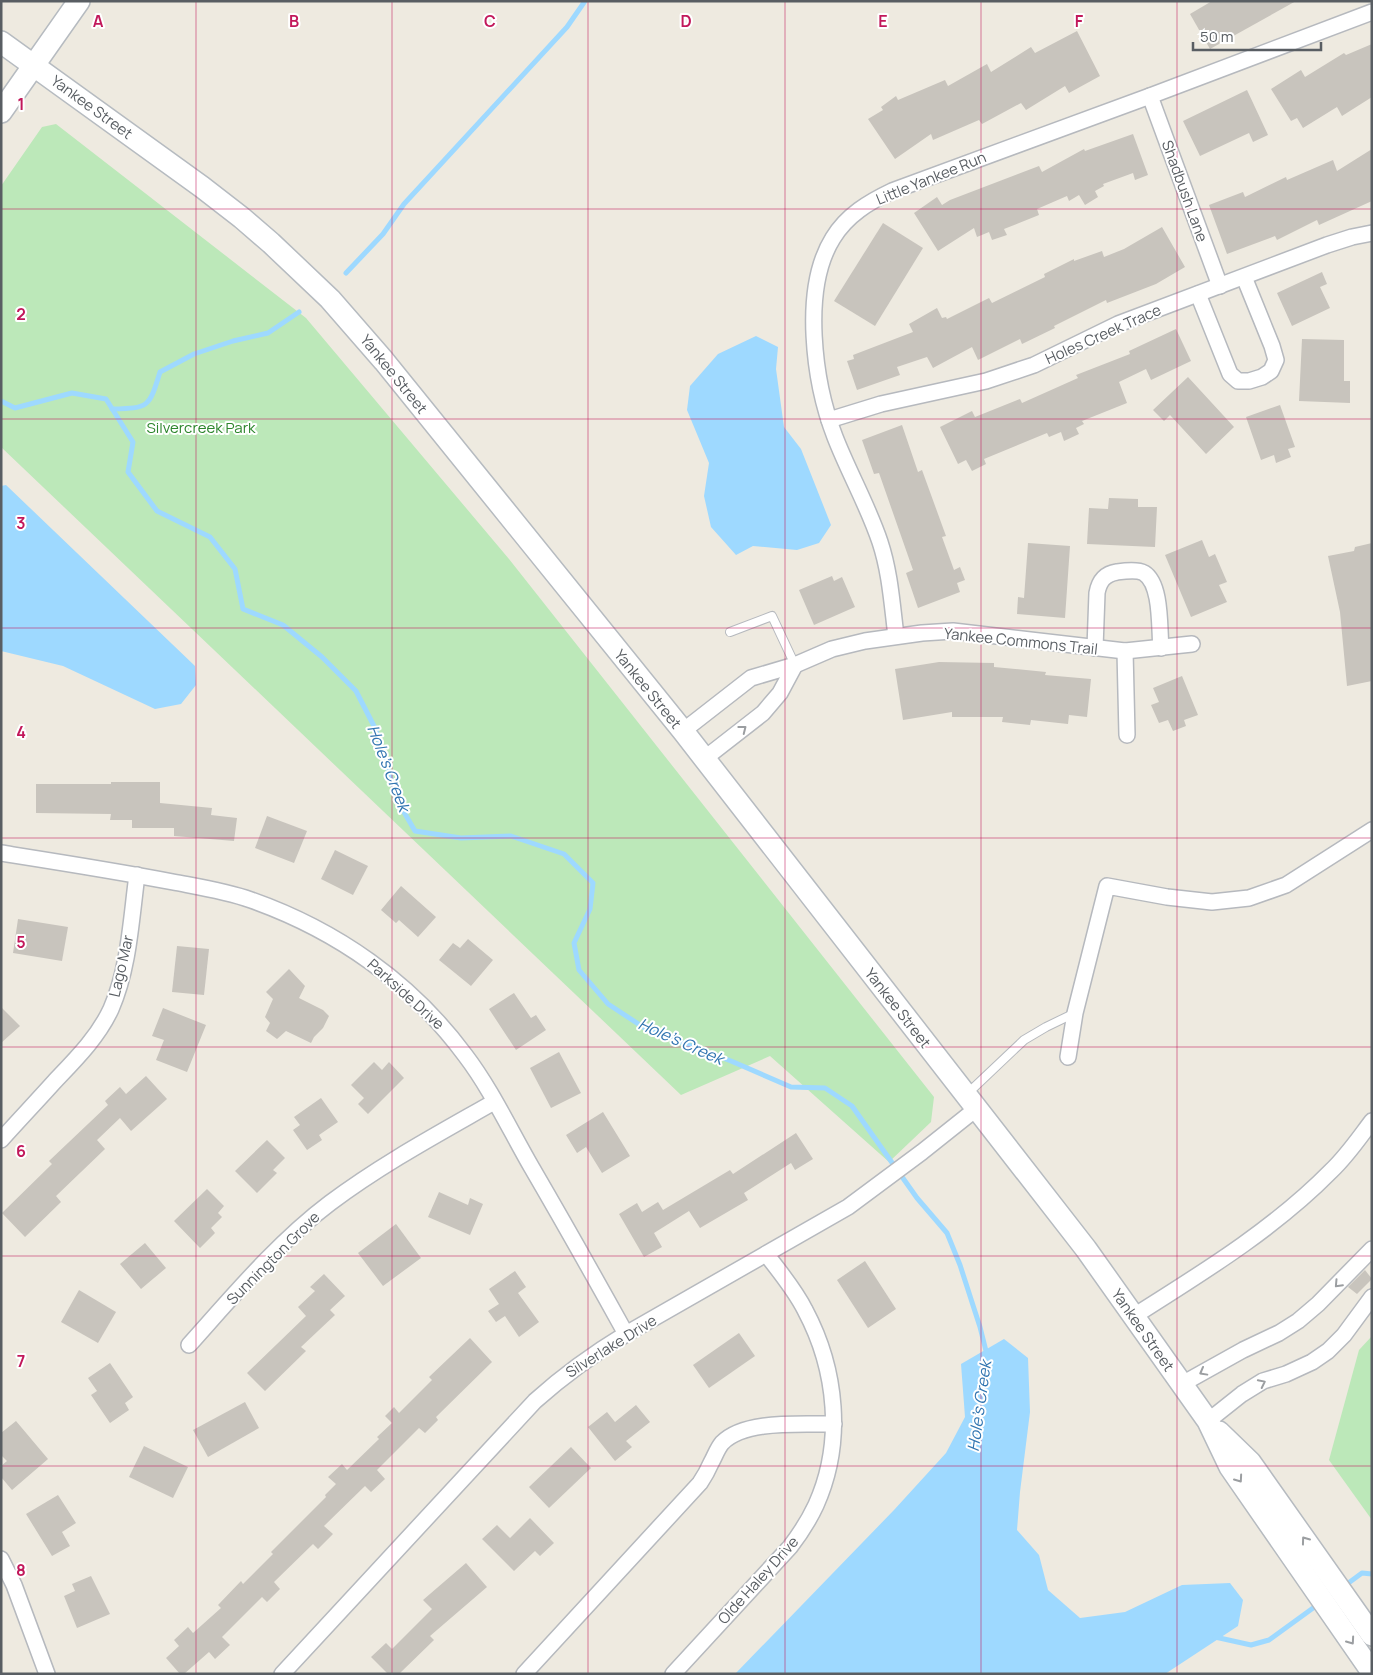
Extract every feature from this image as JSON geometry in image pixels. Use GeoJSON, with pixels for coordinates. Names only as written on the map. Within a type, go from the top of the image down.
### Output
{"type":"FeatureCollection","features":[{"type":"Feature","properties":{"kind":"street"},"geometry":{"type":"LineString","coordinates":[[1,112],[79,1]]}},
{"type":"Feature","properties":{"kind":"street","name":"Little Yankee Run"},"geometry":{"type":"LineString","coordinates":[[896,636],[887,566],[880,542],[829,420],[817,365],[814,334],[818,278],[824,256],[833,237],[858,210],[892,191],[1372,12]]}},
{"type":"Feature","properties":{"kind":"street","name":"Yankee Street"},"geometry":{"type":"LineString","coordinates":[[1,42],[242,218],[330,299],[384,361],[682,731],[1058,1212],[1208,1421],[1250,1462],[1325,1586],[1329,1611],[1372,1672]]}},
{"type":"Feature","properties":{"kind":"street","name":"Shadbush Lane"},"geometry":{"type":"LineString","coordinates":[[1150,96],[1220,286]]}},
{"type":"Feature","properties":{"kind":"street","name":"Holes Creek Trace"},"geometry":{"type":"LineString","coordinates":[[829,420],[881,404],[986,381],[1034,365],[1118,324],[1327,245],[1372,233]]}},
{"type":"Feature","properties":{"kind":"street"},"geometry":{"type":"LineString","coordinates":[[1198,294],[1230,374],[1238,381],[1249,382],[1271,371],[1276,360],[1244,277]]}},
{"type":"Feature","properties":{"kind":"street"},"geometry":{"type":"LineString","coordinates":[[1095,648],[1099,584],[1108,574],[1136,571],[1144,573],[1154,585],[1161,648]]}},
{"type":"Feature","properties":{"kind":"street","name":"Yankee Commons Trail"},"geometry":{"type":"LineString","coordinates":[[682,731],[751,678],[795,665],[832,649],[865,641],[922,632],[954,632],[1126,651],[1192,644]]}},
{"type":"Feature","properties":{"kind":"street"},"geometry":{"type":"LineString","coordinates":[[1126,651],[1127,735]]}},
{"type":"Feature","properties":{"kind":"street"},"geometry":{"type":"LineString","coordinates":[[704,759],[763,713],[780,693],[795,665]]}},
{"type":"Feature","properties":{"kind":"street"},"geometry":{"type":"LineString","coordinates":[[1068,1057],[1075,1013],[1107,886],[1167,898],[1212,902],[1249,898],[1286,885],[1372,830]]}},
{"type":"Feature","properties":{"kind":"street","name":"Parkside Drive"},"geometry":{"type":"LineString","coordinates":[[1,853],[138,875],[222,892],[250,900],[297,918],[337,939],[367,958],[426,1010],[446,1030],[466,1056],[626,1334]]}},
{"type":"Feature","properties":{"kind":"street","name":"Lago Mar"},"geometry":{"type":"LineString","coordinates":[[1,1140],[84,1050],[99,1031],[111,1009],[125,962],[138,875]]}},
{"type":"Feature","properties":{"kind":"street","name":"Sunnington Grove"},"geometry":{"type":"LineString","coordinates":[[189,1346],[286,1241],[329,1204],[385,1164],[494,1102]]}},
{"type":"Feature","properties":{"kind":"street","name":"Silverlake Drive"},"geometry":{"type":"LineString","coordinates":[[282,1674],[535,1401],[568,1372],[626,1334],[848,1207],[916,1157],[971,1102]]}},
{"type":"Feature","properties":{"kind":"street"},"geometry":{"type":"LineString","coordinates":[[1134,1316],[1239,1248],[1298,1203],[1332,1170],[1354,1145],[1372,1120]]}},
{"type":"Feature","properties":{"kind":"street"},"geometry":{"type":"LineString","coordinates":[[1182,1384],[1298,1321],[1318,1304],[1372,1249]]}},
{"type":"Feature","properties":{"kind":"street","name":"Olde Haley Drive"},"geometry":{"type":"LineString","coordinates":[[673,1674],[790,1547],[816,1505],[825,1482],[832,1448],[834,1424],[833,1398],[826,1362],[817,1335],[805,1310],[766,1254]]}},
{"type":"Feature","properties":{"kind":"street"},"geometry":{"type":"LineString","coordinates":[[1208,1421],[1242,1394],[1264,1381],[1286,1374],[1312,1362],[1328,1351],[1344,1335],[1372,1297]]}},
{"type":"Feature","properties":{"kind":"street"},"geometry":{"type":"LineString","coordinates":[[524,1674],[700,1483],[723,1442],[733,1434],[767,1426],[834,1424]]}},
{"type":"Feature","properties":{"kind":"street"},"geometry":{"type":"LineString","coordinates":[[1,1559],[14,1585],[47,1674]]}},
{"type":"Feature","properties":{"kind":"street","name":"Yankee Street"},"geometry":{"type":"LineString","coordinates":[[1325,1586],[1347,1598],[1372,1634]]}},
{"type":"Feature","properties":{"kind":"lane"},"geometry":{"type":"LineString","coordinates":[[730,632],[772,616],[795,665]]}},
{"type":"Feature","properties":{"kind":"lane"},"geometry":{"type":"LineString","coordinates":[[971,1102],[1024,1040],[1075,1013]]}},
{"type":"Feature","properties":{"kind":"green space","name":"Silvercreek Park"},"geometry":{"type":"Polygon","coordinates":[[[56,124],[306,318],[509,559],[934,1097],[931,1122],[889,1162],[770,1056],[681,1095],[1,447],[1,186],[42,127],[56,124]]]}},
{"type":"Feature","properties":{"kind":"green space"},"geometry":{"type":"Polygon","coordinates":[[[1372,1336],[1372,1520],[1329,1460],[1359,1350],[1372,1336]]]}},
{"type":"Feature","properties":{"kind":"water"},"geometry":{"type":"Polygon","coordinates":[[[756,336],[778,347],[776,369],[784,427],[801,449],[831,525],[819,543],[797,550],[753,546],[736,555],[711,527],[704,496],[709,463],[687,410],[690,386],[718,354],[756,336]]]}},
{"type":"Feature","properties":{"kind":"water"},"geometry":{"type":"Polygon","coordinates":[[[6,485],[195,666],[196,685],[181,704],[155,709],[63,666],[1,651],[1,486],[6,485]]]}},
{"type":"Feature","properties":{"kind":"water"},"geometry":{"type":"Polygon","coordinates":[[[1004,1339],[1028,1358],[1030,1412],[1017,1530],[1039,1555],[1048,1590],[1080,1618],[1125,1612],[1182,1585],[1230,1583],[1243,1600],[1238,1626],[1165,1674],[735,1674],[894,1510],[946,1453],[965,1417],[961,1364],[1004,1339]]]}},
{"type":"Feature","properties":{"kind":"building"},"geometry":{"type":"Polygon","coordinates":[[[1212,1],[1296,1],[1210,49],[1190,14],[1212,1]]]}},
{"type":"Feature","properties":{"kind":"building"},"geometry":{"type":"Polygon","coordinates":[[[1077,31],[1100,76],[1069,93],[1065,86],[1026,110],[1021,103],[982,124],[979,120],[933,140],[931,134],[895,159],[868,119],[883,110],[881,107],[896,96],[898,100],[945,80],[948,86],[987,64],[991,72],[1031,47],[1035,53],[1077,31]]]}},
{"type":"Feature","properties":{"kind":"building"},"geometry":{"type":"Polygon","coordinates":[[[1372,44],[1372,97],[1342,116],[1337,107],[1303,128],[1297,118],[1291,121],[1271,89],[1301,70],[1305,77],[1344,53],[1346,55],[1372,44]]]}},
{"type":"Feature","properties":{"kind":"building"},"geometry":{"type":"Polygon","coordinates":[[[1247,90],[1268,135],[1253,142],[1249,133],[1200,156],[1183,121],[1247,90]]]}},
{"type":"Feature","properties":{"kind":"building"},"geometry":{"type":"Polygon","coordinates":[[[1133,134],[1148,175],[1135,180],[1133,173],[1103,184],[1104,186],[1095,191],[1098,197],[1085,205],[1079,195],[1069,201],[1067,196],[1037,209],[1039,215],[1004,229],[1007,235],[992,240],[989,232],[977,237],[974,228],[938,251],[914,213],[937,197],[942,205],[950,200],[1039,166],[1042,172],[1084,149],[1085,151],[1133,134]]]}},
{"type":"Feature","properties":{"kind":"building"},"geometry":{"type":"Polygon","coordinates":[[[1372,149],[1372,201],[1319,225],[1317,220],[1277,240],[1275,236],[1227,254],[1209,205],[1243,192],[1245,197],[1286,177],[1287,180],[1333,160],[1337,171],[1372,149]]]}},
{"type":"Feature","properties":{"kind":"building"},"geometry":{"type":"Polygon","coordinates":[[[883,223],[923,248],[875,326],[834,301],[883,223]]]}},
{"type":"Feature","properties":{"kind":"building"},"geometry":{"type":"Polygon","coordinates":[[[1162,227],[1185,267],[1156,284],[1107,303],[1106,300],[1022,344],[1020,339],[978,360],[972,347],[933,368],[927,357],[897,367],[900,375],[857,390],[847,361],[854,359],[853,355],[913,332],[909,324],[937,308],[942,318],[946,317],[947,319],[989,298],[992,303],[1045,277],[1044,274],[1074,259],[1074,261],[1102,251],[1104,257],[1124,249],[1162,227]]]}},
{"type":"Feature","properties":{"kind":"building"},"geometry":{"type":"Polygon","coordinates":[[[1322,272],[1327,284],[1320,287],[1330,308],[1292,326],[1277,293],[1322,272]]]}},
{"type":"Feature","properties":{"kind":"building"},"geometry":{"type":"Polygon","coordinates":[[[1176,329],[1191,361],[1151,380],[1146,369],[1119,382],[1127,403],[1082,421],[1084,424],[1076,428],[1079,434],[1064,441],[1061,432],[1049,437],[1047,433],[984,459],[986,464],[972,471],[966,460],[958,464],[940,427],[972,411],[975,417],[1020,399],[1022,403],[1078,378],[1076,375],[1130,354],[1129,351],[1176,329]]]}},
{"type":"Feature","properties":{"kind":"building"},"geometry":{"type":"Polygon","coordinates":[[[1302,339],[1344,340],[1344,381],[1350,381],[1350,403],[1299,401],[1302,339]]]}},
{"type":"Feature","properties":{"kind":"building"},"geometry":{"type":"Polygon","coordinates":[[[1188,377],[1234,427],[1206,454],[1170,415],[1164,421],[1153,410],[1188,377]]]}},
{"type":"Feature","properties":{"kind":"building"},"geometry":{"type":"Polygon","coordinates":[[[1280,405],[1295,447],[1288,449],[1291,457],[1276,463],[1274,455],[1261,460],[1246,417],[1280,405]]]}},
{"type":"Feature","properties":{"kind":"building"},"geometry":{"type":"Polygon","coordinates":[[[902,425],[918,472],[922,470],[946,536],[942,537],[954,570],[960,567],[965,580],[957,583],[960,592],[918,608],[906,573],[913,570],[879,473],[874,474],[862,440],[902,425]]]}},
{"type":"Feature","properties":{"kind":"building"},"geometry":{"type":"Polygon","coordinates":[[[1109,498],[1138,499],[1138,507],[1157,507],[1155,547],[1087,544],[1089,508],[1108,509],[1109,498]]]}},
{"type":"Feature","properties":{"kind":"building"},"geometry":{"type":"Polygon","coordinates":[[[1202,540],[1209,557],[1215,554],[1227,582],[1219,585],[1227,602],[1191,617],[1165,555],[1202,540]]]}},
{"type":"Feature","properties":{"kind":"building"},"geometry":{"type":"Polygon","coordinates":[[[1028,543],[1070,546],[1065,618],[1017,614],[1018,597],[1024,598],[1028,543]]]}},
{"type":"Feature","properties":{"kind":"building"},"geometry":{"type":"Polygon","coordinates":[[[1372,543],[1372,681],[1347,686],[1340,612],[1328,556],[1354,551],[1355,547],[1372,543]]]}},
{"type":"Feature","properties":{"kind":"building"},"geometry":{"type":"Polygon","coordinates":[[[832,576],[834,581],[842,577],[855,607],[814,625],[799,590],[832,576]]]}},
{"type":"Feature","properties":{"kind":"building"},"geometry":{"type":"Polygon","coordinates":[[[939,662],[994,663],[994,667],[1046,672],[1045,675],[1091,679],[1087,717],[1069,715],[1068,724],[1031,720],[1030,725],[1002,722],[1003,717],[952,717],[952,712],[903,720],[895,669],[939,662]]]}},
{"type":"Feature","properties":{"kind":"building"},"geometry":{"type":"Polygon","coordinates":[[[1182,676],[1198,715],[1184,720],[1186,726],[1173,731],[1168,720],[1159,723],[1151,705],[1159,702],[1153,688],[1182,676]]]}},
{"type":"Feature","properties":{"kind":"building"},"geometry":{"type":"Polygon","coordinates":[[[111,782],[160,782],[160,803],[212,808],[211,815],[237,818],[234,841],[174,836],[174,828],[132,828],[132,820],[110,820],[111,814],[36,813],[36,784],[111,784],[111,782]]]}},
{"type":"Feature","properties":{"kind":"building"},"geometry":{"type":"Polygon","coordinates":[[[267,816],[307,831],[294,863],[255,848],[267,816]]]}},
{"type":"Feature","properties":{"kind":"building"},"geometry":{"type":"Polygon","coordinates":[[[335,850],[368,866],[353,895],[321,879],[335,850]]]}},
{"type":"Feature","properties":{"kind":"building"},"geometry":{"type":"Polygon","coordinates":[[[401,886],[436,917],[418,937],[399,920],[396,923],[381,910],[401,886]]]}},
{"type":"Feature","properties":{"kind":"building"},"geometry":{"type":"Polygon","coordinates":[[[18,919],[68,927],[62,961],[13,953],[18,919]]]}},
{"type":"Feature","properties":{"kind":"building"},"geometry":{"type":"Polygon","coordinates":[[[468,939],[493,960],[471,986],[439,960],[453,943],[460,948],[468,939]]]}},
{"type":"Feature","properties":{"kind":"building"},"geometry":{"type":"Polygon","coordinates":[[[177,946],[209,949],[204,995],[172,992],[177,946]]]}},
{"type":"Feature","properties":{"kind":"building"},"geometry":{"type":"Polygon","coordinates":[[[289,969],[305,986],[299,998],[323,1010],[329,1016],[323,1028],[311,1043],[286,1031],[277,1039],[266,1031],[270,1023],[265,1017],[273,999],[266,992],[289,969]]]}},
{"type":"Feature","properties":{"kind":"building"},"geometry":{"type":"Polygon","coordinates":[[[514,993],[531,1018],[536,1015],[546,1030],[516,1050],[489,1009],[514,993]]]}},
{"type":"Feature","properties":{"kind":"building"},"geometry":{"type":"Polygon","coordinates":[[[1,1007],[20,1026],[1,1043],[1,1007]]]}},
{"type":"Feature","properties":{"kind":"building"},"geometry":{"type":"Polygon","coordinates":[[[163,1008],[206,1025],[187,1072],[156,1060],[164,1040],[152,1036],[163,1008]]]}},
{"type":"Feature","properties":{"kind":"building"},"geometry":{"type":"Polygon","coordinates":[[[559,1052],[581,1093],[551,1108],[530,1068],[559,1052]]]}},
{"type":"Feature","properties":{"kind":"building"},"geometry":{"type":"Polygon","coordinates":[[[374,1062],[382,1070],[389,1062],[404,1078],[368,1114],[358,1104],[364,1098],[351,1085],[374,1062]]]}},
{"type":"Feature","properties":{"kind":"building"},"geometry":{"type":"Polygon","coordinates":[[[146,1076],[167,1099],[131,1131],[120,1118],[97,1140],[105,1149],[56,1196],[61,1202],[25,1237],[2,1213],[52,1164],[49,1161],[108,1105],[105,1101],[120,1087],[126,1094],[146,1076]]]}},
{"type":"Feature","properties":{"kind":"building"},"geometry":{"type":"Polygon","coordinates":[[[321,1098],[338,1122],[319,1135],[322,1140],[307,1150],[293,1130],[300,1125],[294,1117],[321,1098]]]}},
{"type":"Feature","properties":{"kind":"building"},"geometry":{"type":"Polygon","coordinates":[[[603,1112],[630,1156],[602,1173],[586,1147],[577,1153],[566,1135],[603,1112]]]}},
{"type":"Feature","properties":{"kind":"building"},"geometry":{"type":"Polygon","coordinates":[[[796,1133],[813,1159],[795,1170],[791,1163],[744,1193],[748,1200],[700,1228],[689,1211],[654,1233],[662,1247],[644,1257],[619,1214],[637,1203],[642,1212],[658,1202],[663,1210],[730,1170],[733,1174],[796,1133]]]}},
{"type":"Feature","properties":{"kind":"building"},"geometry":{"type":"Polygon","coordinates":[[[267,1140],[285,1158],[273,1170],[277,1173],[257,1193],[235,1171],[267,1140]]]}},
{"type":"Feature","properties":{"kind":"building"},"geometry":{"type":"Polygon","coordinates":[[[207,1189],[224,1206],[218,1213],[222,1217],[211,1228],[215,1233],[200,1248],[174,1221],[207,1189]]]}},
{"type":"Feature","properties":{"kind":"building"},"geometry":{"type":"Polygon","coordinates":[[[439,1192],[468,1205],[470,1198],[483,1204],[470,1235],[428,1217],[439,1192]]]}},
{"type":"Feature","properties":{"kind":"building"},"geometry":{"type":"Polygon","coordinates":[[[396,1224],[421,1258],[383,1286],[358,1253],[396,1224]]]}},
{"type":"Feature","properties":{"kind":"building"},"geometry":{"type":"Polygon","coordinates":[[[145,1243],[166,1268],[141,1289],[120,1264],[145,1243]]]}},
{"type":"Feature","properties":{"kind":"building"},"geometry":{"type":"Polygon","coordinates":[[[865,1261],[896,1309],[868,1328],[837,1280],[865,1261]]]}},
{"type":"Feature","properties":{"kind":"building"},"geometry":{"type":"Polygon","coordinates":[[[1365,1270],[1372,1279],[1357,1294],[1348,1287],[1365,1270]]]}},
{"type":"Feature","properties":{"kind":"building"},"geometry":{"type":"Polygon","coordinates":[[[515,1271],[526,1287],[518,1293],[539,1322],[519,1337],[505,1316],[496,1322],[488,1311],[499,1304],[489,1289],[515,1271]]]}},
{"type":"Feature","properties":{"kind":"building"},"geometry":{"type":"Polygon","coordinates":[[[324,1274],[345,1296],[330,1310],[335,1315],[301,1347],[306,1351],[265,1391],[247,1373],[306,1316],[298,1307],[315,1291],[310,1287],[324,1274]]]}},
{"type":"Feature","properties":{"kind":"building"},"geometry":{"type":"Polygon","coordinates":[[[79,1290],[116,1312],[98,1343],[61,1322],[79,1290]]]}},
{"type":"Feature","properties":{"kind":"building"},"geometry":{"type":"Polygon","coordinates":[[[739,1333],[755,1356],[709,1388],[693,1365],[739,1333]]]}},
{"type":"Feature","properties":{"kind":"building"},"geometry":{"type":"Polygon","coordinates":[[[470,1338],[492,1362],[436,1417],[438,1420],[425,1433],[419,1428],[377,1470],[385,1479],[371,1492],[365,1486],[324,1526],[333,1534],[318,1549],[313,1544],[274,1582],[280,1589],[267,1602],[262,1597],[222,1637],[230,1645],[215,1659],[209,1652],[184,1674],[180,1674],[166,1658],[179,1646],[174,1640],[188,1627],[193,1633],[221,1608],[218,1605],[241,1581],[243,1584],[273,1554],[271,1552],[326,1497],[325,1495],[336,1484],[328,1477],[342,1464],[347,1470],[379,1439],[377,1437],[392,1423],[385,1416],[394,1407],[399,1413],[432,1380],[429,1377],[470,1338]]]}},
{"type":"Feature","properties":{"kind":"building"},"geometry":{"type":"Polygon","coordinates":[[[110,1363],[133,1397],[125,1403],[129,1410],[110,1423],[91,1395],[97,1391],[88,1378],[110,1363]]]}},
{"type":"Feature","properties":{"kind":"building"},"geometry":{"type":"Polygon","coordinates":[[[245,1402],[259,1428],[208,1457],[193,1430],[245,1402]]]}},
{"type":"Feature","properties":{"kind":"building"},"geometry":{"type":"Polygon","coordinates":[[[636,1405],[650,1422],[626,1441],[632,1447],[615,1461],[588,1427],[607,1412],[615,1422],[636,1405]]]}},
{"type":"Feature","properties":{"kind":"building"},"geometry":{"type":"Polygon","coordinates":[[[16,1421],[48,1459],[12,1490],[1,1477],[1,1466],[7,1461],[1,1455],[1,1433],[16,1421]]]}},
{"type":"Feature","properties":{"kind":"building"},"geometry":{"type":"Polygon","coordinates":[[[144,1446],[188,1467],[173,1498],[129,1477],[144,1446]]]}},
{"type":"Feature","properties":{"kind":"building"},"geometry":{"type":"Polygon","coordinates":[[[571,1447],[591,1468],[549,1508],[529,1487],[571,1447]]]}},
{"type":"Feature","properties":{"kind":"building"},"geometry":{"type":"Polygon","coordinates":[[[58,1495],[76,1523],[62,1532],[70,1546],[52,1556],[26,1514],[58,1495]]]}},
{"type":"Feature","properties":{"kind":"building"},"geometry":{"type":"Polygon","coordinates":[[[530,1518],[554,1543],[540,1556],[535,1551],[514,1571],[482,1539],[497,1525],[510,1538],[530,1518]]]}},
{"type":"Feature","properties":{"kind":"building"},"geometry":{"type":"Polygon","coordinates":[[[466,1563],[487,1587],[430,1636],[434,1640],[399,1674],[388,1674],[371,1657],[386,1643],[392,1649],[432,1609],[423,1600],[466,1563]]]}},
{"type":"Feature","properties":{"kind":"building"},"geometry":{"type":"Polygon","coordinates":[[[91,1576],[110,1614],[77,1628],[64,1596],[75,1591],[72,1584],[91,1576]]]}},
{"type":"Feature","properties":{"kind":"waterway"},"geometry":{"type":"LineString","coordinates":[[346,273],[383,234],[404,204],[567,27],[585,1]]}},
{"type":"Feature","properties":{"kind":"waterway"},"geometry":{"type":"LineString","coordinates":[[112,409],[134,408],[146,404],[153,393],[160,372],[194,354],[233,341],[268,333],[299,312]]}},
{"type":"Feature","properties":{"kind":"waterway","name":"Hole's Creek"},"geometry":{"type":"LineString","coordinates":[[1,401],[15,408],[72,393],[106,399],[133,442],[128,472],[157,511],[210,537],[235,569],[243,609],[283,625],[322,657],[356,691],[376,730],[398,802],[415,831],[461,838],[511,836],[564,854],[593,883],[590,909],[574,943],[579,970],[608,1004],[646,1029],[731,1061],[791,1087],[825,1088],[852,1106],[917,1198],[947,1233],[960,1265],[987,1355]]}},
{"type":"Feature","properties":{"kind":"waterway"},"geometry":{"type":"LineString","coordinates":[[1343,1587],[1362,1573],[1372,1574]]}},
{"type":"Feature","properties":{"kind":"waterway"},"geometry":{"type":"LineString","coordinates":[[1215,1637],[1251,1645],[1269,1640],[1320,1603]]}}]}
